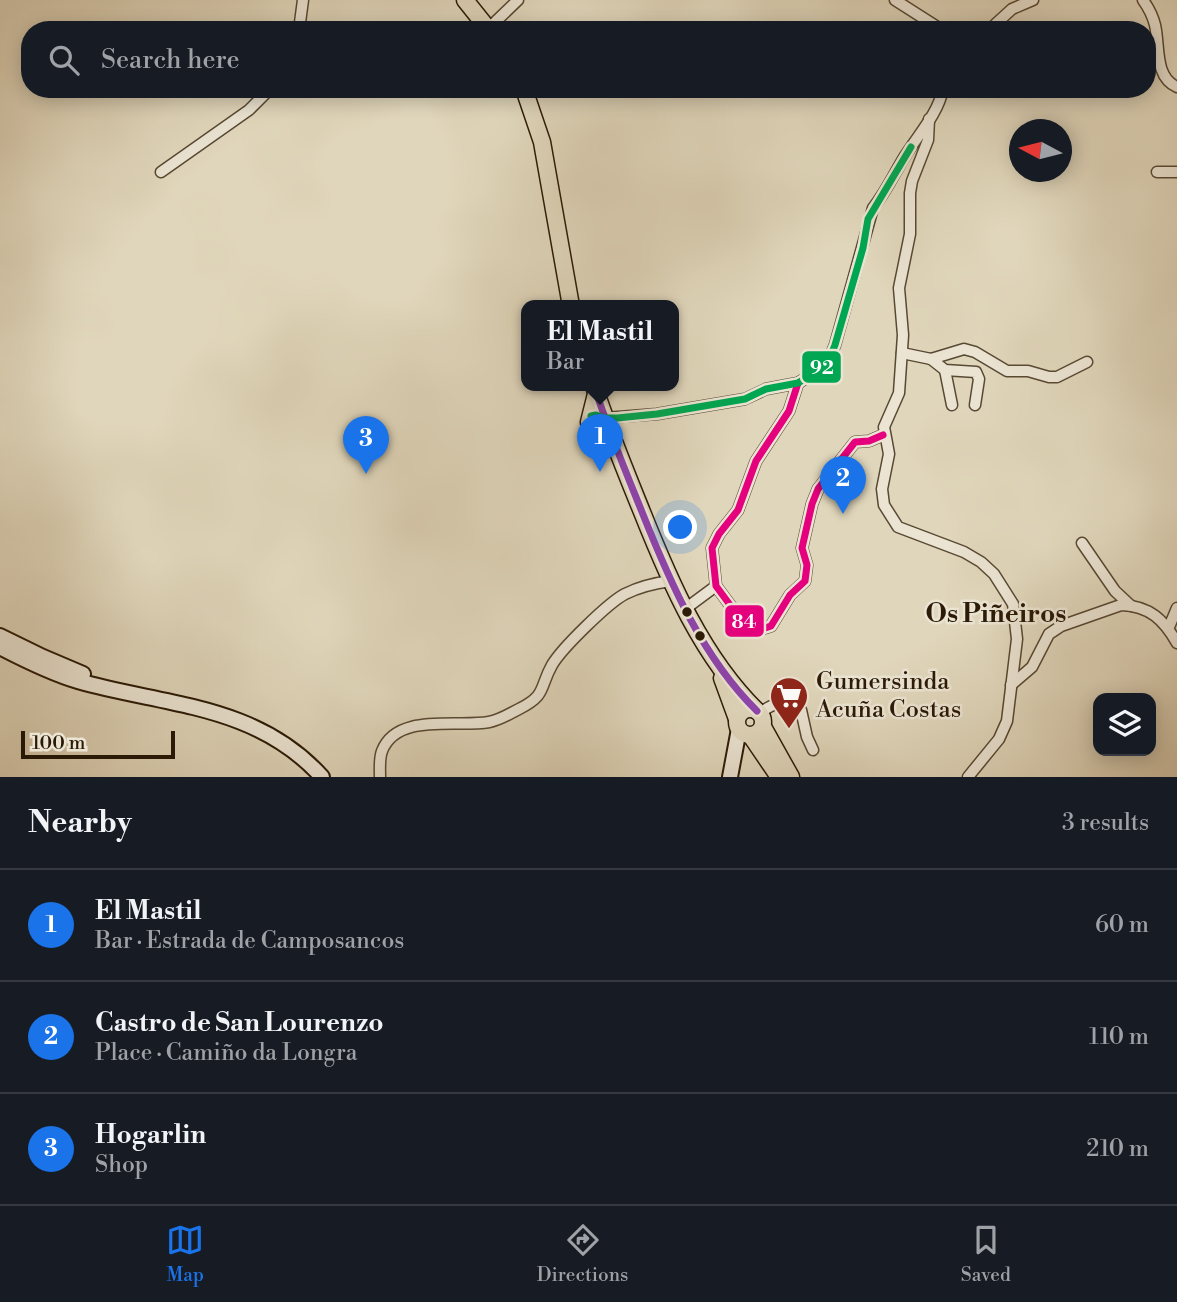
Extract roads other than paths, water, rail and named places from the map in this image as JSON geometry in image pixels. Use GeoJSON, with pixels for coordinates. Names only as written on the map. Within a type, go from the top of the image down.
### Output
{"type":"FeatureCollection","features":[{"type":"Feature","properties":{"kind":"main road"},"geometry":{"type":"LineString","coordinates":[[465,0],[485,21]]}},
{"type":"Feature","properties":{"kind":"main road"},"geometry":{"type":"LineString","coordinates":[[477,0],[488,21]]}},
{"type":"Feature","properties":{"kind":"main road"},"geometry":{"type":"LineString","coordinates":[[527,98],[542,142],[570,300]]}},
{"type":"Feature","properties":{"kind":"main road"},"geometry":{"type":"LineString","coordinates":[[595,391],[597,421],[616,448],[685,609],[751,724],[791,777]]}},
{"type":"Feature","properties":{"kind":"main road"},"geometry":{"type":"LineString","coordinates":[[0,636],[53,667]]}},
{"type":"Feature","properties":{"kind":"main road"},"geometry":{"type":"LineString","coordinates":[[0,644],[53,667],[127,691],[240,720],[285,744],[321,777]]}},
{"type":"Feature","properties":{"kind":"main road"},"geometry":{"type":"LineString","coordinates":[[0,653],[25,665],[53,667]]}},
{"type":"Feature","properties":{"kind":"main road"},"geometry":{"type":"LineString","coordinates":[[730,776],[744,752],[751,724]]}},
{"type":"Feature","properties":{"kind":"main road"},"geometry":{"type":"LineString","coordinates":[[751,724],[763,755],[779,777]]}},
{"type":"Feature","properties":{"kind":"main road"},"geometry":{"type":"LineString","coordinates":[[730,776],[751,724]]}},
{"type":"Feature","properties":{"kind":"main road"},"geometry":{"type":"LineString","coordinates":[[744,752],[755,751],[763,755]]}},
{"type":"Feature","properties":{"kind":"street"},"geometry":{"type":"LineString","coordinates":[[300,21],[303,0]]}},
{"type":"Feature","properties":{"kind":"street"},"geometry":{"type":"LineString","coordinates":[[498,21],[518,0]]}},
{"type":"Feature","properties":{"kind":"street"},"geometry":{"type":"LineString","coordinates":[[895,0],[928,21]]}},
{"type":"Feature","properties":{"kind":"street"},"geometry":{"type":"LineString","coordinates":[[999,21],[1012,9],[1033,0]]}},
{"type":"Feature","properties":{"kind":"street"},"geometry":{"type":"LineString","coordinates":[[1143,0],[1154,21]]}},
{"type":"Feature","properties":{"kind":"street"},"geometry":{"type":"LineString","coordinates":[[1156,32],[1159,63],[1169,84],[1177,87]]}},
{"type":"Feature","properties":{"kind":"street"},"geometry":{"type":"LineString","coordinates":[[160,172],[249,110],[261,98]]}},
{"type":"Feature","properties":{"kind":"street"},"geometry":{"type":"LineString","coordinates":[[597,421],[745,399],[766,389],[798,383],[820,369],[830,358],[835,345],[863,248],[868,219],[940,98]]}},
{"type":"Feature","properties":{"kind":"street"},"geometry":{"type":"LineString","coordinates":[[929,119],[928,141],[910,193],[910,234],[898,299],[902,319],[899,393],[888,412],[883,435],[888,454],[882,489],[884,505],[891,520],[898,527],[964,552],[981,562],[994,574],[1013,604],[1017,639],[1007,721],[999,739],[971,776]]}},
{"type":"Feature","properties":{"kind":"street"},"geometry":{"type":"LineString","coordinates":[[1157,172],[1177,172]]}},
{"type":"Feature","properties":{"kind":"street"},"geometry":{"type":"LineString","coordinates":[[931,359],[964,349],[975,352],[1007,371],[1028,371],[1057,377],[1087,362]]}},
{"type":"Feature","properties":{"kind":"street"},"geometry":{"type":"LineString","coordinates":[[902,353],[931,359],[945,370],[972,371],[978,375],[975,405]]}},
{"type":"Feature","properties":{"kind":"street"},"geometry":{"type":"LineString","coordinates":[[945,370],[952,405]]}},
{"type":"Feature","properties":{"kind":"street"},"geometry":{"type":"LineString","coordinates":[[798,383],[789,411],[756,461],[738,510],[719,534],[712,548],[716,586],[736,613],[751,627],[759,630],[771,626],[790,595],[805,581],[807,571],[802,548],[818,489],[855,442],[869,442],[883,435]]}},
{"type":"Feature","properties":{"kind":"street"},"geometry":{"type":"LineString","coordinates":[[1082,543],[1115,590],[1131,606]]}},
{"type":"Feature","properties":{"kind":"street"},"geometry":{"type":"LineString","coordinates":[[380,777],[382,749],[387,741],[397,734],[418,724],[488,722],[502,718],[535,700],[541,693],[551,666],[562,651],[616,600],[650,585],[671,581]]}},
{"type":"Feature","properties":{"kind":"street"},"geometry":{"type":"LineString","coordinates":[[685,609],[716,586]]}},
{"type":"Feature","properties":{"kind":"street"},"geometry":{"type":"LineString","coordinates":[[1011,685],[1032,667],[1049,634],[1061,626],[1121,606],[1131,606],[1153,614],[1169,627],[1177,643]]}},
{"type":"Feature","properties":{"kind":"street"},"geometry":{"type":"LineString","coordinates":[[1169,627],[1177,608]]}},
{"type":"Feature","properties":{"kind":"street"},"geometry":{"type":"LineString","coordinates":[[751,724],[778,702],[785,701],[801,710],[813,750]]}},
{"type":"Feature","properties":{"kind":"place","name":"El Mastil"},"geometry":{"type":"Point","coordinates":[600,472]}},
{"type":"Feature","properties":{"kind":"place","name":"Hogarlin"},"geometry":{"type":"Point","coordinates":[366,474]}},
{"type":"Feature","properties":{"kind":"place","name":"Castro de San Lourenzo"},"geometry":{"type":"Point","coordinates":[843,514]}},
{"type":"Feature","properties":{"kind":"place","name":"Gumersinda Acuña Costas"},"geometry":{"type":"Point","coordinates":[789,730]}},
{"type":"Feature","properties":{"kind":"district","name":"Os Piñeiros"},"geometry":{"type":"Point","coordinates":[996,614]}}]}
